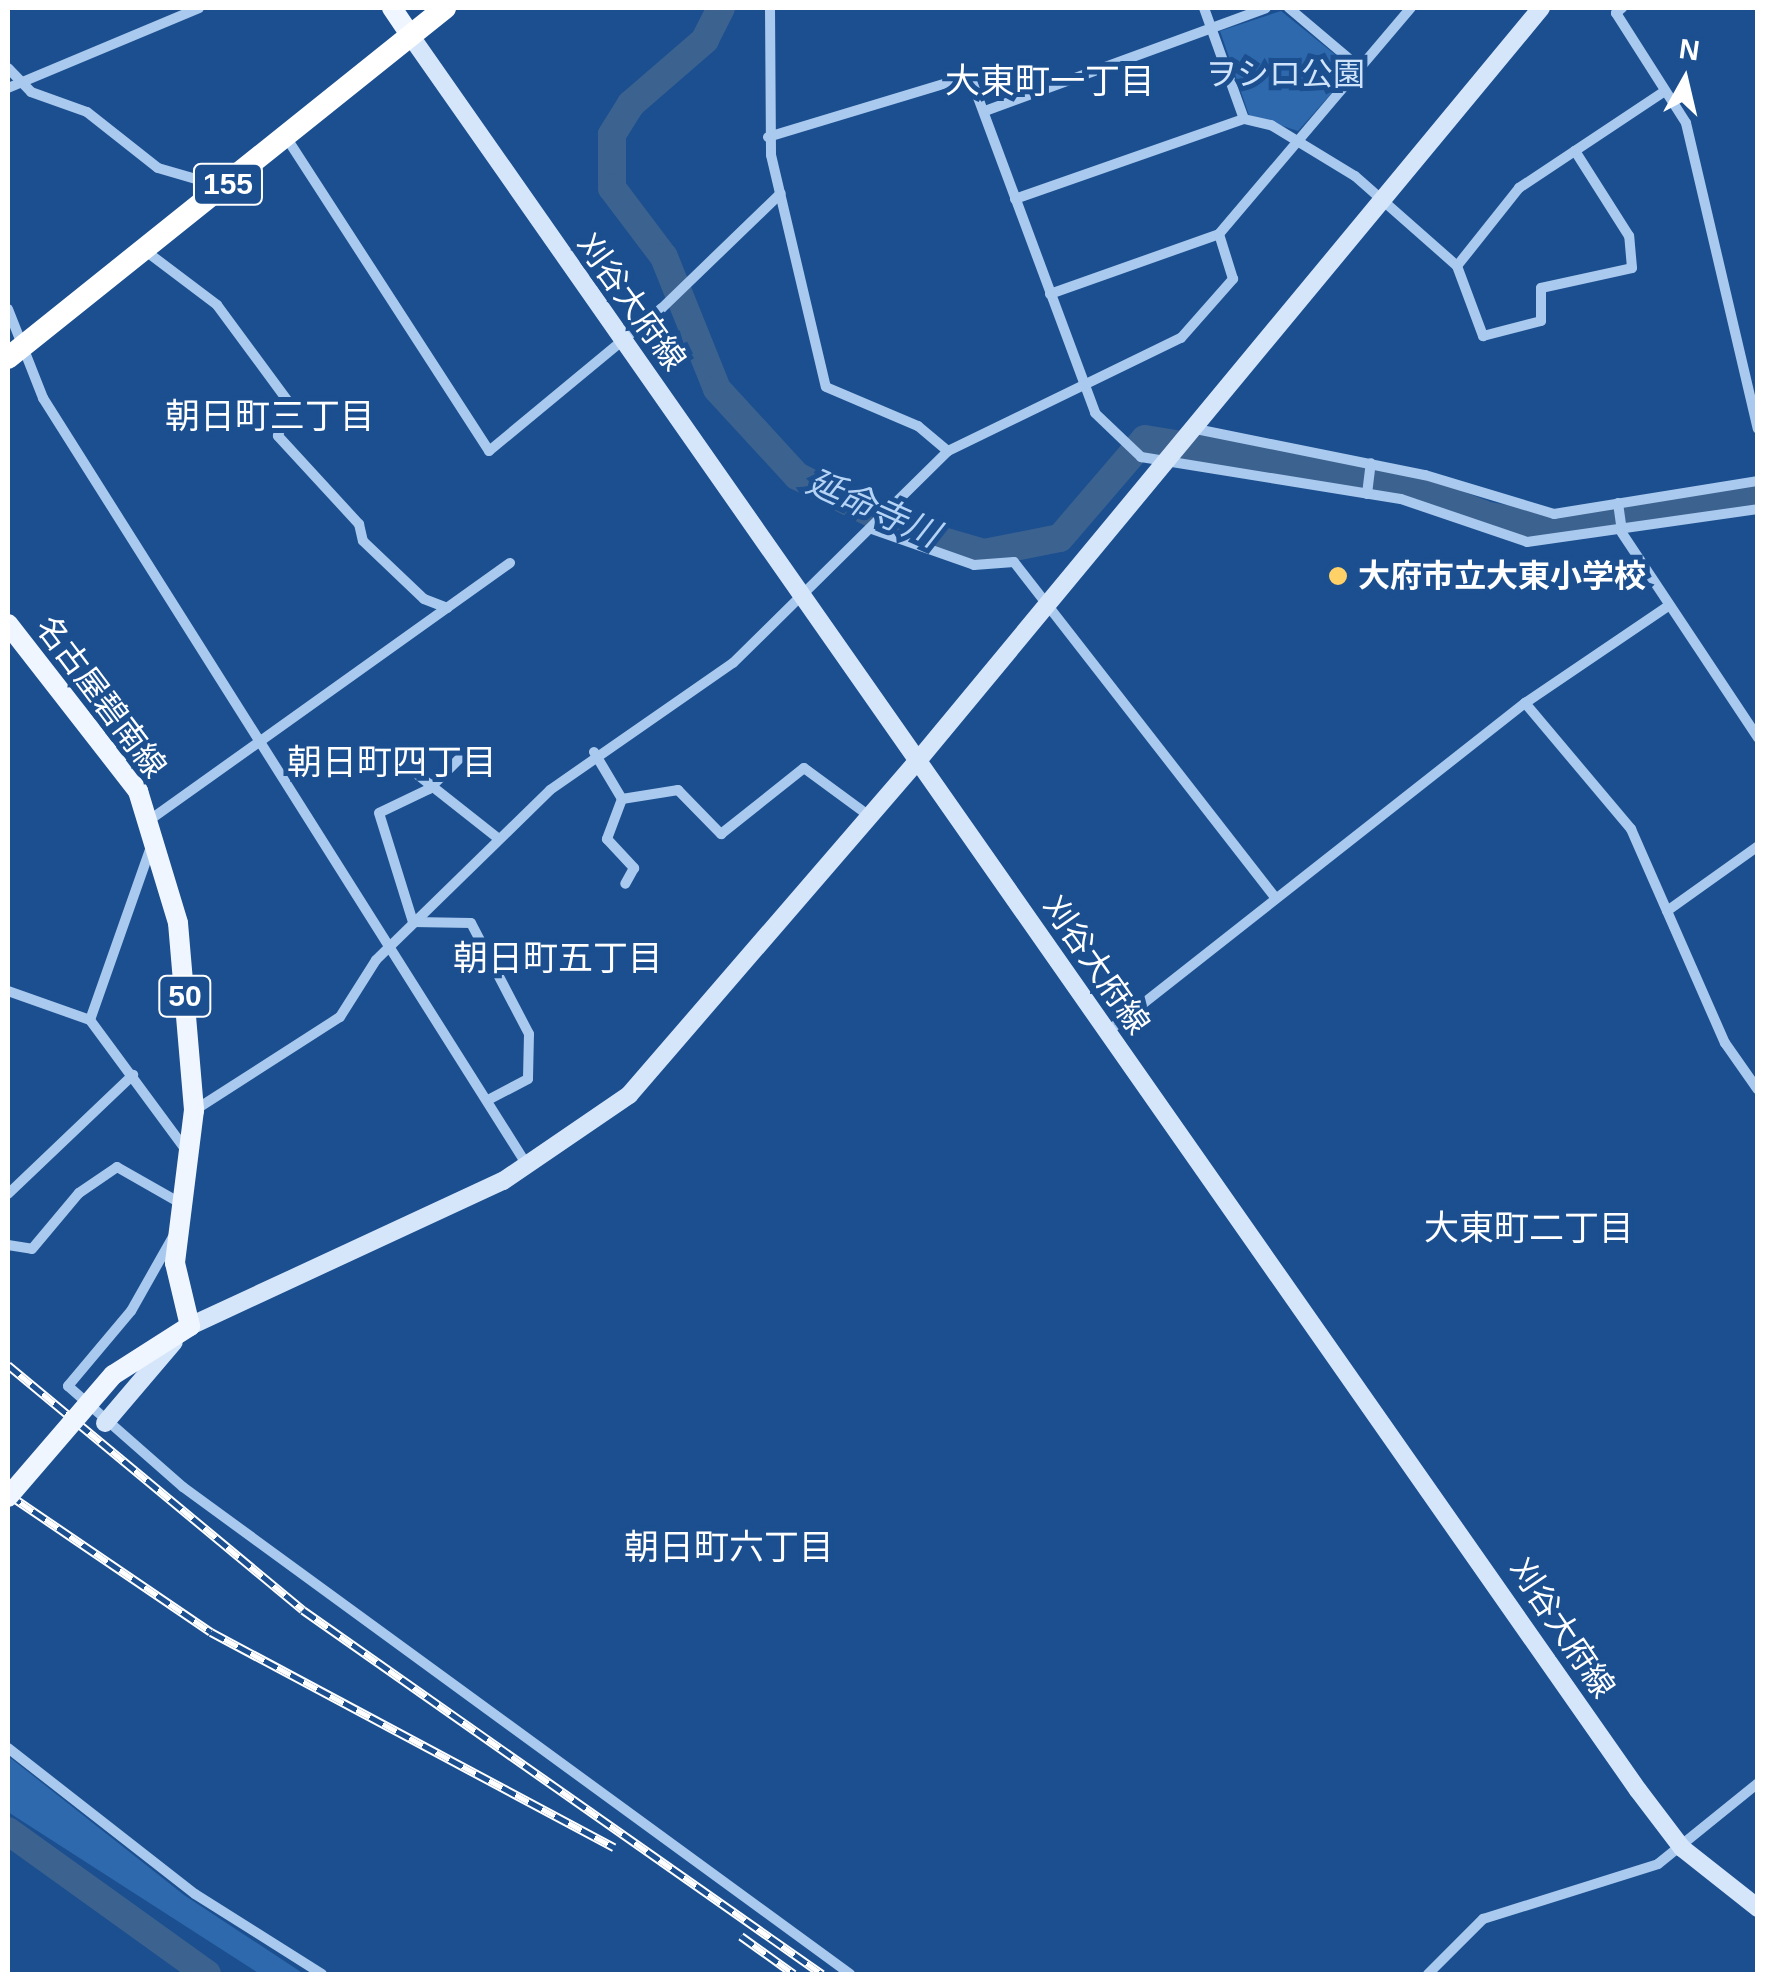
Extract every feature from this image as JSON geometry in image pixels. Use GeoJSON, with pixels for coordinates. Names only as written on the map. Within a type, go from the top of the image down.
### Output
{"type":"FeatureCollection","features":[{"type":"Feature","properties":{"kind":"highway","name":"155"},"geometry":{"type":"LineString","coordinates":[[15,353],[148,252],[445,8]]}},
{"type":"Feature","properties":{"kind":"main road"},"geometry":{"type":"LineString","coordinates":[[392,8],[410,35]]}},
{"type":"Feature","properties":{"kind":"main road"},"geometry":{"type":"LineString","coordinates":[[8,1497],[113,1375],[190,1326],[285,1276],[527,1165],[629,1095],[916,764],[1045,602],[1541,8]]}},
{"type":"Feature","properties":{"kind":"main road","name":"刈谷大府線"},"geometry":{"type":"LineString","coordinates":[[410,35],[916,764],[1682,1848],[1753,1900]]}},
{"type":"Feature","properties":{"kind":"main road","name":"名古屋碧南線"},"geometry":{"type":"LineString","coordinates":[[8,624],[106,742],[154,825],[178,923],[194,1110],[174,1263],[190,1326]]}},
{"type":"Feature","properties":{"kind":"main road"},"geometry":{"type":"LineString","coordinates":[[105,1422],[172,1342],[285,1276]]}},
{"type":"Feature","properties":{"kind":"street"},"geometry":{"type":"LineString","coordinates":[[770,8],[768,137],[826,387],[918,426],[948,451]]}},
{"type":"Feature","properties":{"kind":"street"},"geometry":{"type":"LineString","coordinates":[[1204,8],[1244,118]]}},
{"type":"Feature","properties":{"kind":"street"},"geometry":{"type":"LineString","coordinates":[[984,111],[1266,8]]}},
{"type":"Feature","properties":{"kind":"street"},"geometry":{"type":"LineString","coordinates":[[1289,8],[1360,68]]}},
{"type":"Feature","properties":{"kind":"street"},"geometry":{"type":"LineString","coordinates":[[1050,294],[1219,234],[1411,8]]}},
{"type":"Feature","properties":{"kind":"street"},"geometry":{"type":"LineString","coordinates":[[13,86],[193,9]]}},
{"type":"Feature","properties":{"kind":"street"},"geometry":{"type":"LineString","coordinates":[[1616,10],[1686,123],[1758,429]]}},
{"type":"Feature","properties":{"kind":"street"},"geometry":{"type":"LineString","coordinates":[[8,68],[13,86]]}},
{"type":"Feature","properties":{"kind":"street"},"geometry":{"type":"LineString","coordinates":[[768,137],[970,76],[1086,390],[1115,439],[1141,457],[1367,493],[1527,542],[1622,532],[1758,509]]}},
{"type":"Feature","properties":{"kind":"street"},"geometry":{"type":"LineString","coordinates":[[13,86],[87,112],[158,168],[223,188]]}},
{"type":"Feature","properties":{"kind":"street"},"geometry":{"type":"LineString","coordinates":[[1457,266],[1519,188],[1665,91]]}},
{"type":"Feature","properties":{"kind":"street"},"geometry":{"type":"LineString","coordinates":[[1015,200],[1244,118],[1301,136],[1384,198],[1457,266],[1483,336],[1541,320],[1542,288],[1632,268],[1629,236],[1575,151]]}},
{"type":"Feature","properties":{"kind":"street"},"geometry":{"type":"LineString","coordinates":[[286,136],[489,451],[662,308],[781,193]]}},
{"type":"Feature","properties":{"kind":"street"},"geometry":{"type":"LineString","coordinates":[[194,1110],[340,1016],[414,922],[499,839],[594,752],[733,663],[803,600],[948,451],[1086,390],[1181,338],[1233,279],[1219,234]]}},
{"type":"Feature","properties":{"kind":"street"},"geometry":{"type":"LineString","coordinates":[[148,252],[217,305],[290,404],[278,436],[359,524],[363,541],[424,599],[447,608]]}},
{"type":"Feature","properties":{"kind":"street"},"geometry":{"type":"LineString","coordinates":[[8,309],[15,353],[527,1165]]}},
{"type":"Feature","properties":{"kind":"street"},"geometry":{"type":"LineString","coordinates":[[1189,428],[1371,464],[1537,511],[1618,503],[1758,480]]}},
{"type":"Feature","properties":{"kind":"street"},"geometry":{"type":"LineString","coordinates":[[1367,493],[1371,464]]}},
{"type":"Feature","properties":{"kind":"street"},"geometry":{"type":"LineString","coordinates":[[1618,503],[1622,532],[1667,607],[1758,738]]}},
{"type":"Feature","properties":{"kind":"street"},"geometry":{"type":"LineString","coordinates":[[873,528],[974,565],[1014,562],[1276,898]]}},
{"type":"Feature","properties":{"kind":"street"},"geometry":{"type":"LineString","coordinates":[[90,1020],[154,825],[510,563]]}},
{"type":"Feature","properties":{"kind":"street"},"geometry":{"type":"LineString","coordinates":[[1107,1032],[1524,703],[1667,607]]}},
{"type":"Feature","properties":{"kind":"street"},"geometry":{"type":"LineString","coordinates":[[1524,703],[1631,829],[1724,1043],[1758,1090]]}},
{"type":"Feature","properties":{"kind":"street"},"geometry":{"type":"LineString","coordinates":[[414,922],[380,813],[429,788],[467,751]]}},
{"type":"Feature","properties":{"kind":"street"},"geometry":{"type":"LineString","coordinates":[[594,752],[622,798]]}},
{"type":"Feature","properties":{"kind":"street"},"geometry":{"type":"LineString","coordinates":[[390,754],[499,839]]}},
{"type":"Feature","properties":{"kind":"street"},"geometry":{"type":"LineString","coordinates":[[622,798],[678,790],[720,834],[804,768],[868,815]]}},
{"type":"Feature","properties":{"kind":"street"},"geometry":{"type":"LineString","coordinates":[[622,798],[606,839],[634,868],[624,884]]}},
{"type":"Feature","properties":{"kind":"street"},"geometry":{"type":"LineString","coordinates":[[1667,911],[1758,846]]}},
{"type":"Feature","properties":{"kind":"street"},"geometry":{"type":"LineString","coordinates":[[414,922],[471,923],[529,1034],[528,1079],[488,1100]]}},
{"type":"Feature","properties":{"kind":"street"},"geometry":{"type":"LineString","coordinates":[[8,991],[90,1020],[191,1156]]}},
{"type":"Feature","properties":{"kind":"street"},"geometry":{"type":"LineString","coordinates":[[8,1194],[133,1075]]}},
{"type":"Feature","properties":{"kind":"street"},"geometry":{"type":"LineString","coordinates":[[8,1244],[32,1249],[80,1193],[117,1167],[183,1204]]}},
{"type":"Feature","properties":{"kind":"street"},"geometry":{"type":"LineString","coordinates":[[180,1227],[131,1311],[68,1386],[105,1422],[850,1974]]}},
{"type":"Feature","properties":{"kind":"street"},"geometry":{"type":"LineString","coordinates":[[8,1748],[195,1894],[322,1974]]}},
{"type":"Feature","properties":{"kind":"street"},"geometry":{"type":"LineString","coordinates":[[1428,1974],[1483,1919],[1658,1864],[1758,1783]]}},
{"type":"Feature","properties":{"kind":"green space","name":"ヲシロ公園"},"geometry":{"type":"Polygon","coordinates":[[[1281,11],[1353,69],[1298,131],[1249,115],[1220,31],[1281,11]]]}},
{"type":"Feature","properties":{"kind":"green space"},"geometry":{"type":"Polygon","coordinates":[[[8,1756],[184,1895],[304,1974],[260,1974],[8,1812],[8,1756]]]}},
{"type":"Feature","properties":{"kind":"waterway","name":"延命寺川"},"geometry":{"type":"LineString","coordinates":[[721,8],[705,40],[631,104],[612,135],[612,188],[664,257],[717,389],[797,476],[905,530],[984,553],[1060,538],[1145,439],[1393,480],[1489,516],[1554,527],[1758,495]]}},
{"type":"Feature","properties":{"kind":"waterway"},"geometry":{"type":"LineString","coordinates":[[8,1831],[207,1974]]}},
{"type":"Feature","properties":{"kind":"railway"},"geometry":{"type":"LineString","coordinates":[[8,1365],[303,1610],[822,1974]]}},
{"type":"Feature","properties":{"kind":"railway"},"geometry":{"type":"LineString","coordinates":[[8,1494],[211,1632],[614,1847]]}},
{"type":"Feature","properties":{"kind":"railway"},"geometry":{"type":"LineString","coordinates":[[741,1936],[794,1974]]}},
{"type":"Feature","properties":{"kind":"place","name":"大府市立大東小学校"},"geometry":{"type":"Point","coordinates":[1338,576]}},
{"type":"Feature","properties":{"kind":"district","name":"大東町一丁目"},"geometry":{"type":"Point","coordinates":[1050,81]}},
{"type":"Feature","properties":{"kind":"district","name":"朝日町三丁目"},"geometry":{"type":"Point","coordinates":[270,416]}},
{"type":"Feature","properties":{"kind":"district","name":"朝日町四丁目"},"geometry":{"type":"Point","coordinates":[392,762]}},
{"type":"Feature","properties":{"kind":"district","name":"朝日町五丁目"},"geometry":{"type":"Point","coordinates":[558,958]}},
{"type":"Feature","properties":{"kind":"district","name":"大東町二丁目"},"geometry":{"type":"Point","coordinates":[1529,1228]}},
{"type":"Feature","properties":{"kind":"district","name":"朝日町六丁目"},"geometry":{"type":"Point","coordinates":[729,1547]}}]}
